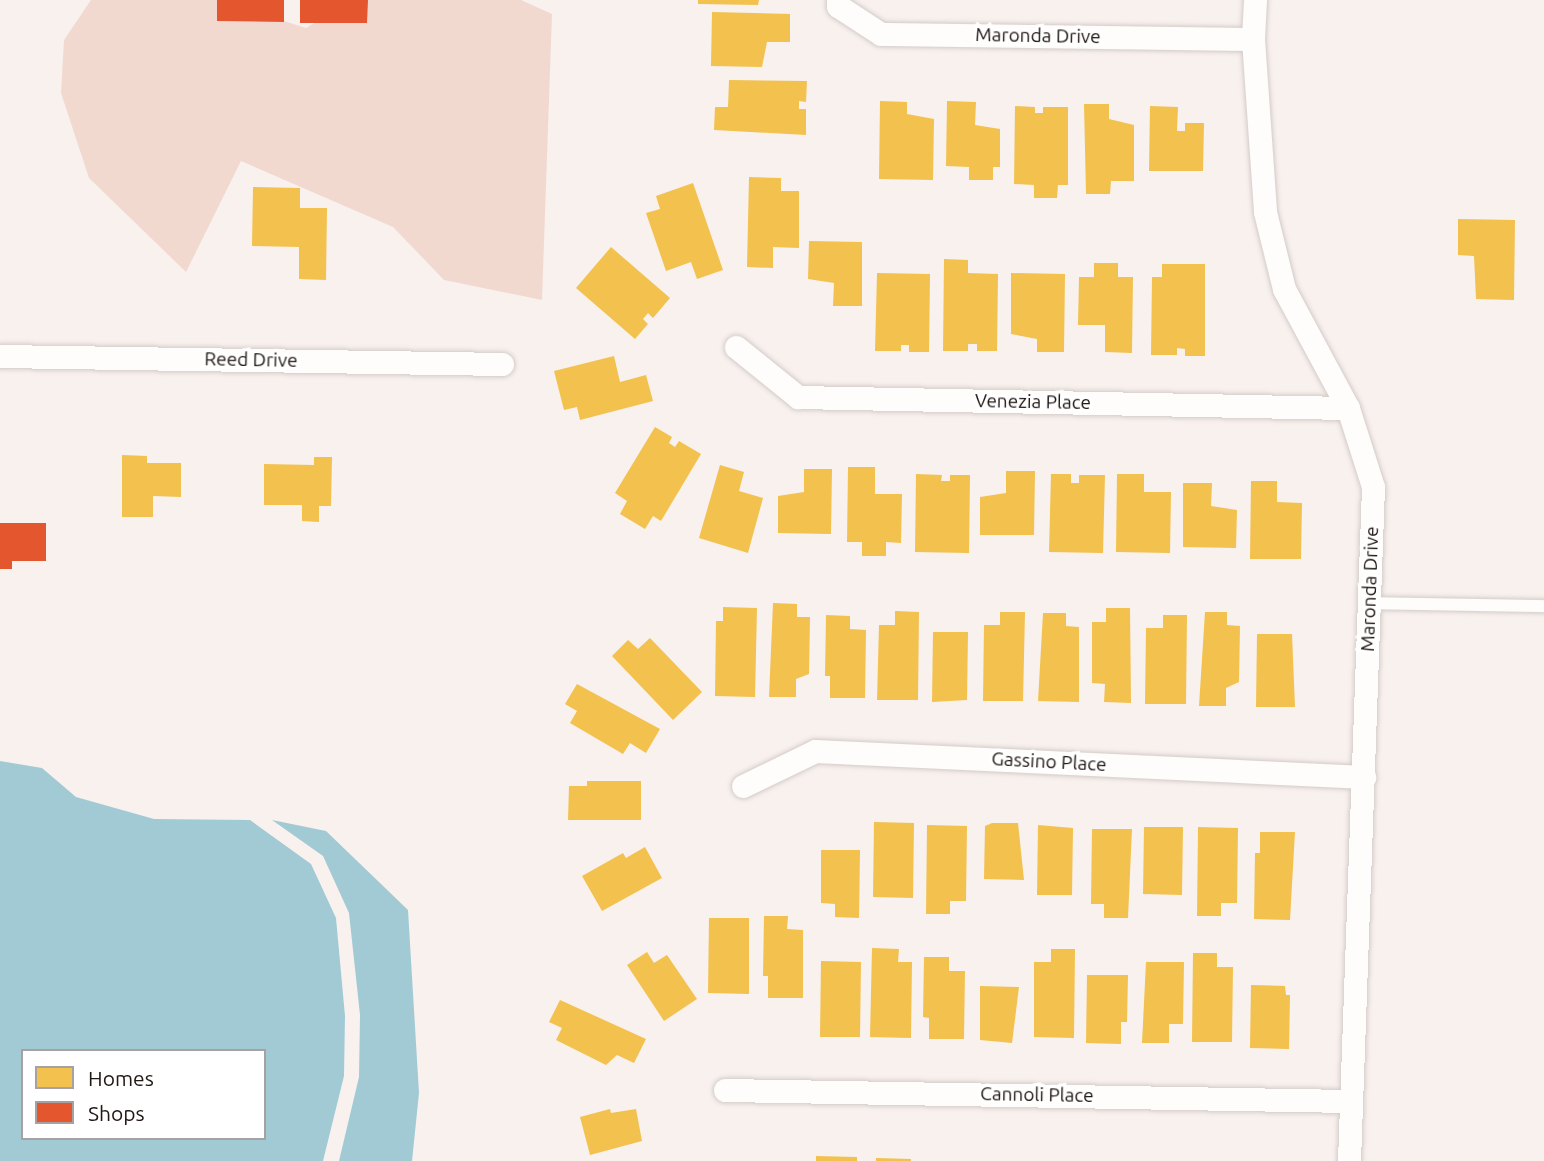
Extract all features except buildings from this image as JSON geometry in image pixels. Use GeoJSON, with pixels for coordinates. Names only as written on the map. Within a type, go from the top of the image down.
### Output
{"type":"FeatureCollection","features":[{"type":"Feature","properties":{"kind":"street","name":"Maronda Drive"},"geometry":{"type":"LineString","coordinates":[[838,0],[838,6],[881,34],[1253,39]]}},
{"type":"Feature","properties":{"kind":"street","name":"Maronda Drive"},"geometry":{"type":"LineString","coordinates":[[1255,0],[1253,39],[1265,212],[1281,276],[1348,408],[1373,487],[1349,1161]]}},
{"type":"Feature","properties":{"kind":"street","name":"Venezia Place"},"geometry":{"type":"LineString","coordinates":[[736,347],[798,397],[1348,408]]}},
{"type":"Feature","properties":{"kind":"street","name":"Reed Drive"},"geometry":{"type":"LineString","coordinates":[[0,356],[502,364]]}},
{"type":"Feature","properties":{"kind":"street","name":"Gassino Place"},"geometry":{"type":"LineString","coordinates":[[743,786],[815,751],[1363,777]]}},
{"type":"Feature","properties":{"kind":"street","name":"Cannoli Place"},"geometry":{"type":"LineString","coordinates":[[725,1090],[1350,1101]]}},
{"type":"Feature","properties":{"kind":"lane"},"geometry":{"type":"LineString","coordinates":[[1369,603],[1544,606]]}},
{"type":"Feature","properties":{"kind":"shaded area"},"geometry":{"type":"Polygon","coordinates":[[[91,0],[218,0],[306,28],[353,0],[521,0],[552,14],[542,300],[444,280],[393,227],[241,161],[186,272],[89,178],[61,93],[64,40],[91,0]]]}},
{"type":"Feature","properties":{"kind":"water"},"geometry":{"type":"Polygon","coordinates":[[[0,761],[42,768],[76,797],[154,819],[250,820],[311,864],[336,918],[345,1016],[344,1076],[323,1161],[0,1161],[0,761]]]}},
{"type":"Feature","properties":{"kind":"water"},"geometry":{"type":"Polygon","coordinates":[[[272,820],[326,831],[408,910],[419,1093],[412,1161],[339,1161],[359,1077],[360,1015],[349,913],[323,856],[272,820]]]}}]}
